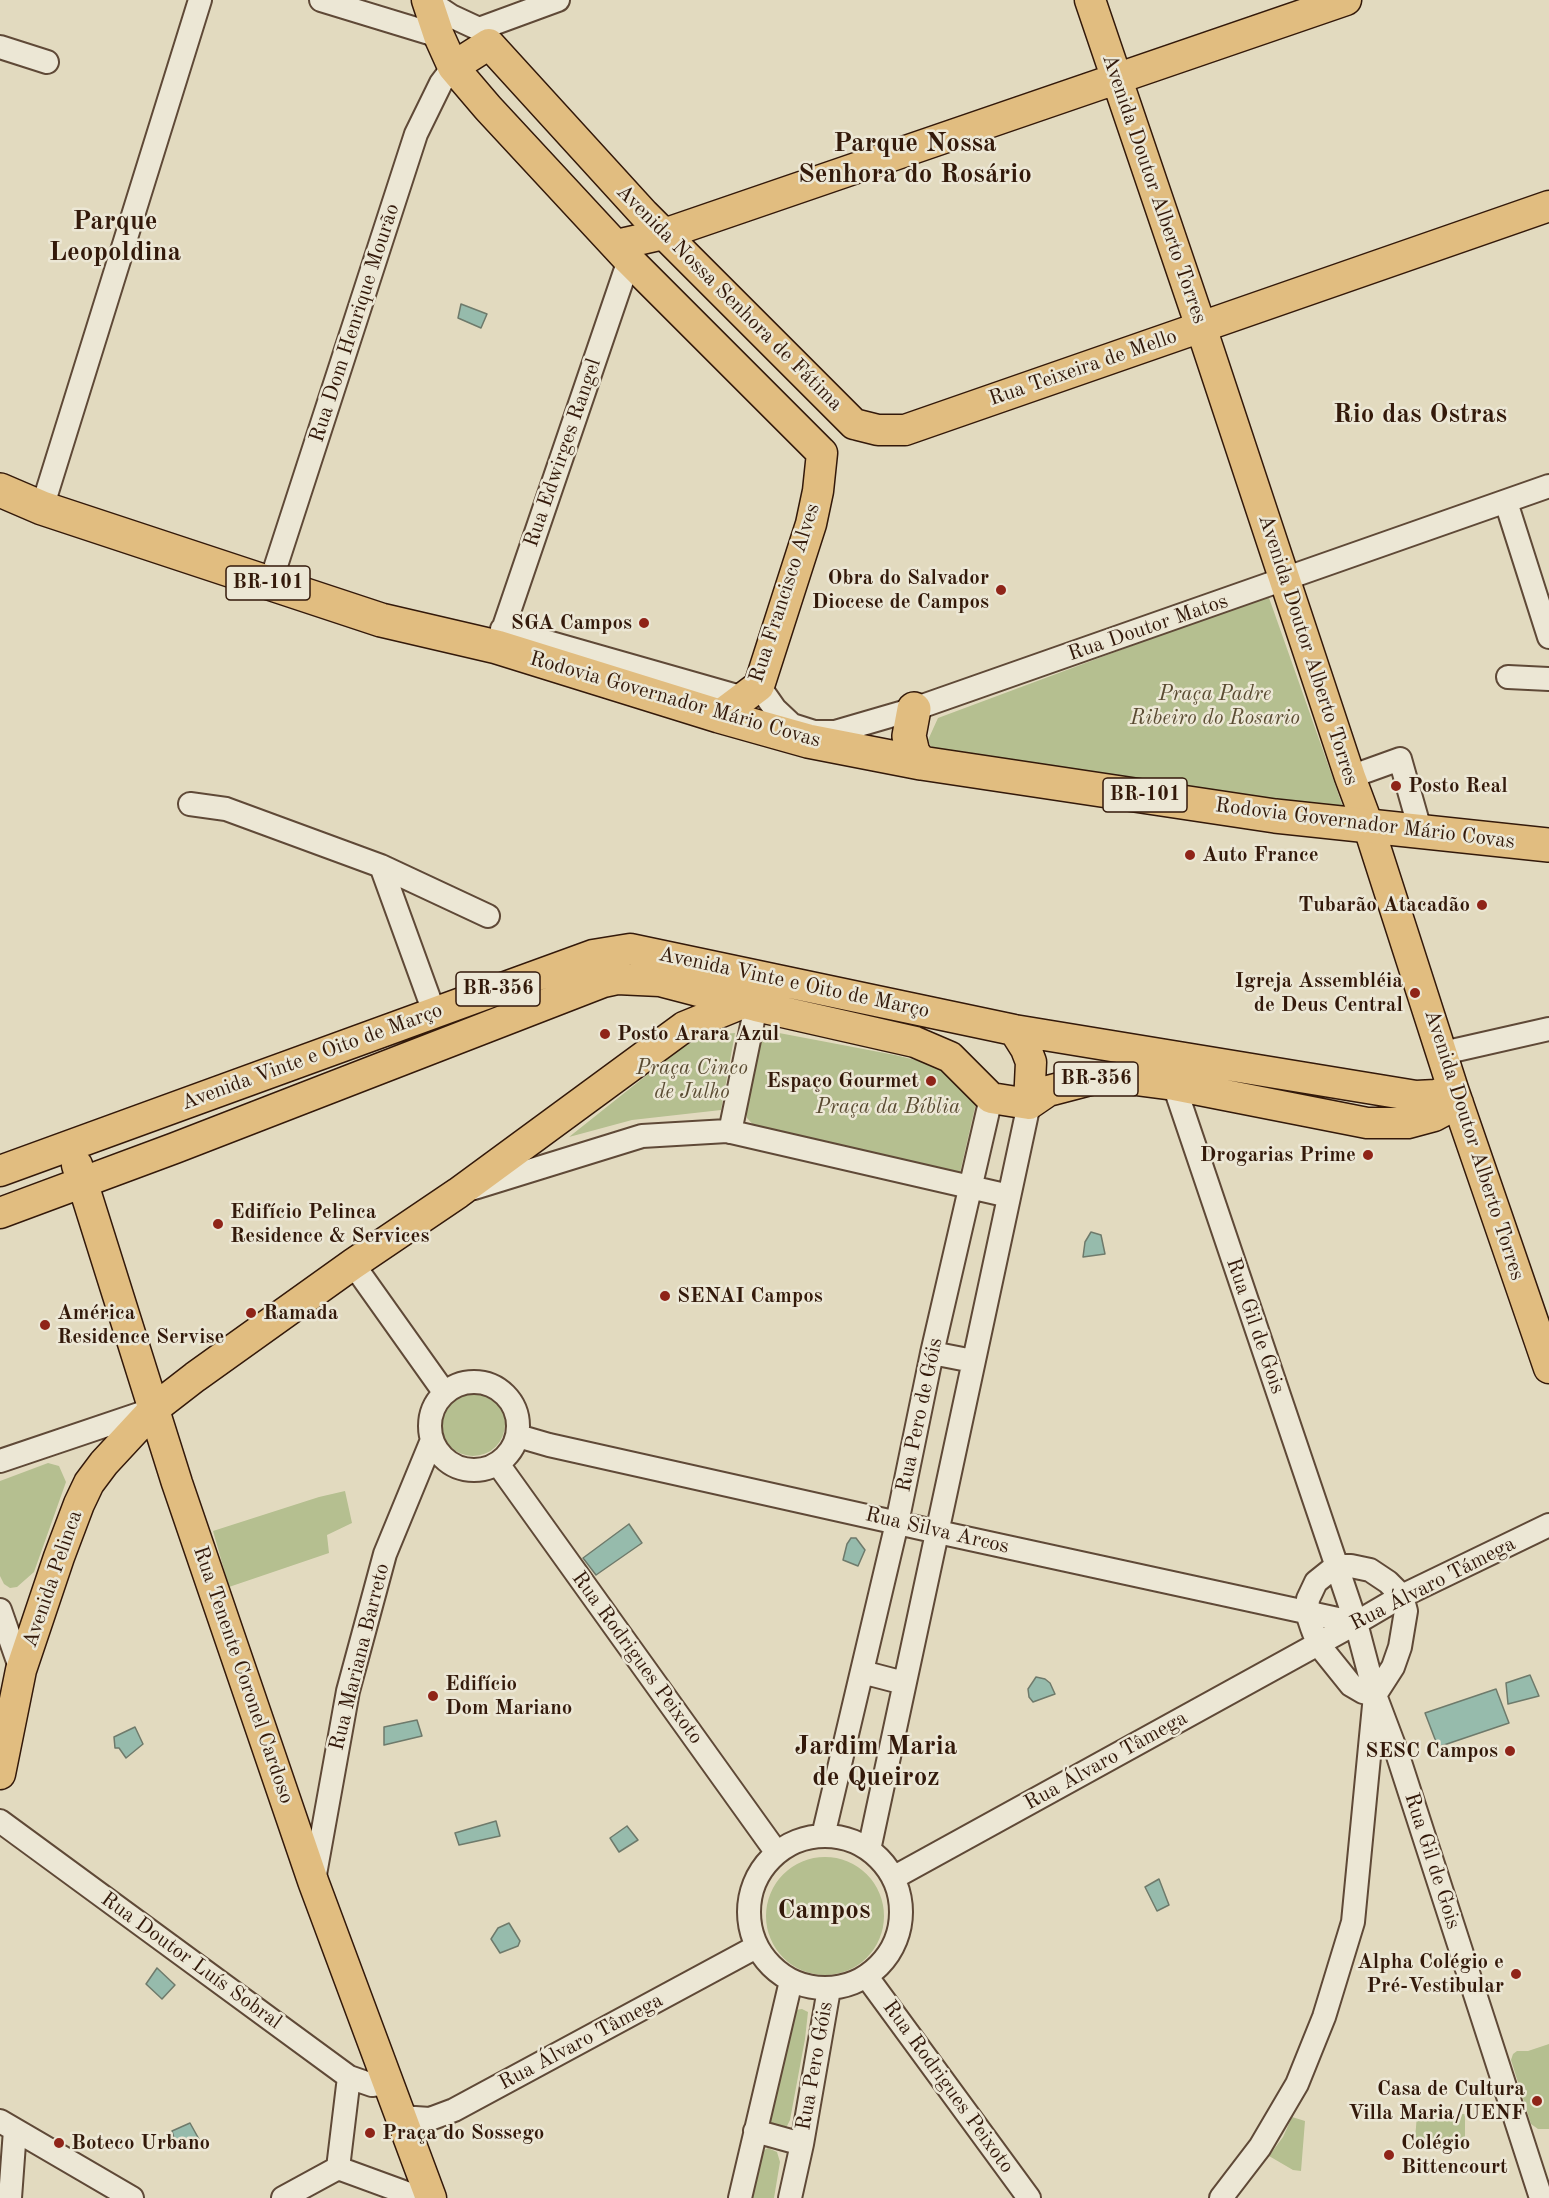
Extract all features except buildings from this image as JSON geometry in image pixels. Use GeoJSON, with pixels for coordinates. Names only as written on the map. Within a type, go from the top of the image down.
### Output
{"type":"FeatureCollection","features":[{"type":"Feature","properties":{"kind":"highway","name":"Rodovia Governador Mário Covas"},"geometry":{"type":"LineString","coordinates":[[0,490],[42,508],[381,620],[500,638],[741,700],[808,741],[921,763],[1275,816],[1369,828],[1549,845]]}},
{"type":"Feature","properties":{"kind":"highway"},"geometry":{"type":"LineString","coordinates":[[914,709],[909,736],[913,753],[921,763]]}},
{"type":"Feature","properties":{"kind":"main road","name":"Avenida Nossa Senhora de Fátima"},"geometry":{"type":"LineString","coordinates":[[427,0],[453,68],[622,252],[822,453],[847,436],[854,424],[663,234],[484,36]]}},
{"type":"Feature","properties":{"kind":"main road","name":"Avenida Doutor Alberto Torres"},"geometry":{"type":"LineString","coordinates":[[1090,0],[1549,1368]]}},
{"type":"Feature","properties":{"kind":"main road"},"geometry":{"type":"LineString","coordinates":[[622,252],[663,234],[1347,0]]}},
{"type":"Feature","properties":{"kind":"main road"},"geometry":{"type":"LineString","coordinates":[[453,68],[484,36]]}},
{"type":"Feature","properties":{"kind":"main road","name":"Rua Teixeira de Mello"},"geometry":{"type":"LineString","coordinates":[[854,424],[878,430],[905,430],[1549,206]]}},
{"type":"Feature","properties":{"kind":"main road","name":"Rua Francisco Alves"},"geometry":{"type":"LineString","coordinates":[[741,700],[811,524],[818,491],[822,453]]}},
{"type":"Feature","properties":{"kind":"main road","name":"Avenida Vinte e Oito de Março"},"geometry":{"type":"LineString","coordinates":[[0,1171],[564,965],[593,955],[630,949],[1014,1030]]}},
{"type":"Feature","properties":{"kind":"main road"},"geometry":{"type":"LineString","coordinates":[[524,1013],[517,1002],[518,991],[564,965]]}},
{"type":"Feature","properties":{"kind":"main road","name":"Avenida Vinte e Oito de Março"},"geometry":{"type":"LineString","coordinates":[[0,1214],[603,982],[617,979],[660,981],[749,1005],[915,1042],[950,1057],[991,1098]]}},
{"type":"Feature","properties":{"kind":"main road","name":"Avenida Pelinca"},"geometry":{"type":"LineString","coordinates":[[0,1774],[21,1670],[65,1539],[90,1484],[104,1463],[155,1408],[353,1264],[458,1193],[684,1027],[749,1005]]}},
{"type":"Feature","properties":{"kind":"main road"},"geometry":{"type":"LineString","coordinates":[[1014,1030],[1031,1062],[1029,1104]]}},
{"type":"Feature","properties":{"kind":"main road","name":"BR-356"},"geometry":{"type":"LineString","coordinates":[[1014,1030],[1416,1096],[1456,1096]]}},
{"type":"Feature","properties":{"kind":"main road","name":"BR-356"},"geometry":{"type":"LineString","coordinates":[[991,1098],[1029,1104],[1048,1091],[1094,1079],[1128,1079],[1174,1085],[1367,1123],[1408,1123],[1434,1116],[1456,1096]]}},
{"type":"Feature","properties":{"kind":"main road","name":"Rua Tenente Coronel Cardoso"},"geometry":{"type":"LineString","coordinates":[[70,1146],[155,1408],[177,1484],[313,1881],[431,2198]]}},
{"type":"Feature","properties":{"kind":"street"},"geometry":{"type":"LineString","coordinates":[[42,508],[200,0]]}},
{"type":"Feature","properties":{"kind":"street"},"geometry":{"type":"LineString","coordinates":[[321,0],[439,36]]}},
{"type":"Feature","properties":{"kind":"street"},"geometry":{"type":"LineString","coordinates":[[427,0],[484,36],[558,0]]}},
{"type":"Feature","properties":{"kind":"street"},"geometry":{"type":"LineString","coordinates":[[0,47],[47,62]]}},
{"type":"Feature","properties":{"kind":"street","name":"Rua Dom Henrique Mourão"},"geometry":{"type":"LineString","coordinates":[[270,584],[416,134],[441,83],[453,68]]}},
{"type":"Feature","properties":{"kind":"street","name":"Rua Edwirges Rangel"},"geometry":{"type":"LineString","coordinates":[[500,638],[622,252]]}},
{"type":"Feature","properties":{"kind":"street","name":"Rua Doutor Matos"},"geometry":{"type":"LineString","coordinates":[[741,700],[775,709],[792,725],[814,732],[835,732],[914,709],[1549,486]]}},
{"type":"Feature","properties":{"kind":"street"},"geometry":{"type":"LineString","coordinates":[[1506,502],[1549,637]]}},
{"type":"Feature","properties":{"kind":"street"},"geometry":{"type":"LineString","coordinates":[[1508,676],[1549,679]]}},
{"type":"Feature","properties":{"kind":"street"},"geometry":{"type":"LineString","coordinates":[[1350,777],[1401,759],[1421,832]]}},
{"type":"Feature","properties":{"kind":"street"},"geometry":{"type":"LineString","coordinates":[[190,804],[226,808],[381,866],[488,916]]}},
{"type":"Feature","properties":{"kind":"street"},"geometry":{"type":"LineString","coordinates":[[381,866],[434,1012]]}},
{"type":"Feature","properties":{"kind":"street"},"geometry":{"type":"LineString","coordinates":[[730,1132],[749,1005]]}},
{"type":"Feature","properties":{"kind":"street"},"geometry":{"type":"LineString","coordinates":[[1443,1053],[1549,1029]]}},
{"type":"Feature","properties":{"kind":"street","name":"Rua Gil de Gois"},"geometry":{"type":"LineString","coordinates":[[1174,1085],[1356,1623],[1375,1695],[1398,1756],[1542,2198]]}},
{"type":"Feature","properties":{"kind":"street","name":"Rua Pero de Góis"},"geometry":{"type":"LineString","coordinates":[[823,1836],[897,1523],[932,1353],[991,1098]]}},
{"type":"Feature","properties":{"kind":"street","name":"Rua Pero de Góis"},"geometry":{"type":"LineString","coordinates":[[871,1841],[1029,1104]]}},
{"type":"Feature","properties":{"kind":"street"},"geometry":{"type":"LineString","coordinates":[[458,1193],[642,1136],[730,1132],[1009,1196]]}},
{"type":"Feature","properties":{"kind":"street"},"geometry":{"type":"LineString","coordinates":[[353,1264],[444,1392]]}},
{"type":"Feature","properties":{"kind":"street"},"geometry":{"type":"LineString","coordinates":[[932,1353],[973,1361]]}},
{"type":"Feature","properties":{"kind":"street"},"geometry":{"type":"LineString","coordinates":[[479,1381],[497,1387],[511,1400],[519,1417],[518,1436],[511,1452],[498,1464],[479,1471],[459,1468],[442,1457],[432,1440],[430,1422],[434,1406],[444,1392],[460,1383],[479,1381]]}},
{"type":"Feature","properties":{"kind":"street"},"geometry":{"type":"LineString","coordinates":[[0,1461],[155,1408]]}},
{"type":"Feature","properties":{"kind":"street","name":"Rua Silva Arcos"},"geometry":{"type":"LineString","coordinates":[[518,1436],[549,1445],[897,1523],[1356,1623]]}},
{"type":"Feature","properties":{"kind":"street","name":"Rua Mariana Barreto"},"geometry":{"type":"LineString","coordinates":[[313,1881],[348,1691],[385,1554],[432,1440]]}},
{"type":"Feature","properties":{"kind":"street","name":"Rua Rodrigues Peixoto"},"geometry":{"type":"LineString","coordinates":[[498,1464],[777,1852]]}},
{"type":"Feature","properties":{"kind":"street","name":"Rua Álvaro Támega"},"geometry":{"type":"LineString","coordinates":[[1318,1644],[1402,1596],[1549,1525]]}},
{"type":"Feature","properties":{"kind":"street"},"geometry":{"type":"LineString","coordinates":[[1221,2198],[1260,2147],[1297,2084],[1324,2017],[1353,1922],[1375,1695],[1393,1667],[1400,1647],[1406,1611],[1402,1596],[1388,1582],[1370,1570],[1336,1566],[1316,1582],[1308,1599],[1307,1613],[1318,1644],[1351,1685],[1363,1692],[1375,1695]]}},
{"type":"Feature","properties":{"kind":"street"},"geometry":{"type":"LineString","coordinates":[[0,1610],[24,1618],[40,1609]]}},
{"type":"Feature","properties":{"kind":"street"},"geometry":{"type":"LineString","coordinates":[[0,1610],[21,1670]]}},
{"type":"Feature","properties":{"kind":"street","name":"Rua Álvaro Tâmega"},"geometry":{"type":"LineString","coordinates":[[893,1878],[1318,1644]]}},
{"type":"Feature","properties":{"kind":"street"},"geometry":{"type":"LineString","coordinates":[[862,1672],[904,1683]]}},
{"type":"Feature","properties":{"kind":"street"},"geometry":{"type":"LineString","coordinates":[[1368,1754],[1381,1753],[1398,1756]]}},
{"type":"Feature","properties":{"kind":"street","name":"Rua Doutor Luís Sobral"},"geometry":{"type":"LineString","coordinates":[[0,1821],[349,2077],[372,2085],[389,2083]]}},
{"type":"Feature","properties":{"kind":"street"},"geometry":{"type":"LineString","coordinates":[[823,1836],[840,1837],[855,1842],[871,1841],[893,1878],[901,1905],[899,1932],[887,1957],[867,1977],[849,1985],[829,1989],[791,1981],[771,1967],[756,1947],[749,1922],[750,1896],[760,1872],[777,1852],[799,1840],[823,1836]]}},
{"type":"Feature","properties":{"kind":"street","name":"Rua Álvaro Tâmega"},"geometry":{"type":"LineString","coordinates":[[400,2117],[430,2119],[454,2110],[756,1947]]}},
{"type":"Feature","properties":{"kind":"street","name":"Rua Rodrigues Peixoto"},"geometry":{"type":"LineString","coordinates":[[867,1977],[1029,2198]]}},
{"type":"Feature","properties":{"kind":"street","name":"Rua Pero Góis"},"geometry":{"type":"LineString","coordinates":[[740,2198],[791,1981]]}},
{"type":"Feature","properties":{"kind":"street","name":"Rua Pero Góis"},"geometry":{"type":"LineString","coordinates":[[790,2198],[802,2144],[829,1989]]}},
{"type":"Feature","properties":{"kind":"street"},"geometry":{"type":"LineString","coordinates":[[338,2168],[349,2077]]}},
{"type":"Feature","properties":{"kind":"street"},"geometry":{"type":"LineString","coordinates":[[7,2125],[10,2198]]}},
{"type":"Feature","properties":{"kind":"street"},"geometry":{"type":"LineString","coordinates":[[7,2125],[132,2198]]}},
{"type":"Feature","properties":{"kind":"street","name":"Rua Pero Góis"},"geometry":{"type":"LineString","coordinates":[[755,2131],[802,2144]]}},
{"type":"Feature","properties":{"kind":"street"},"geometry":{"type":"LineString","coordinates":[[283,2198],[338,2168],[420,2198]]}},
{"type":"Feature","properties":{"kind":"green space","name":"Praça Padre Ribeiro do Rosario"},"geometry":{"type":"Polygon","coordinates":[[[1268,595],[1343,807],[936,758],[928,740],[938,718],[1268,595]]]}},
{"type":"Feature","properties":{"kind":"green space","name":"Praça da Bíblia"},"geometry":{"type":"Polygon","coordinates":[[[758,1029],[936,1065],[961,1081],[976,1103],[959,1177],[757,1129],[747,1118],[744,1103],[758,1029]]]}},
{"type":"Feature","properties":{"kind":"green space","name":"Praça Cinco de Julho"},"geometry":{"type":"Polygon","coordinates":[[[735,1033],[721,1110],[632,1120],[569,1137],[696,1036],[735,1033]]]}},
{"type":"Feature","properties":{"kind":"green space"},"geometry":{"type":"Polygon","coordinates":[[[473,1392],[491,1397],[496,1401],[500,1406],[505,1424],[500,1442],[496,1447],[491,1451],[473,1456],[455,1451],[450,1447],[446,1442],[441,1424],[446,1406],[450,1401],[455,1397],[473,1392]]]}},
{"type":"Feature","properties":{"kind":"green space"},"geometry":{"type":"Polygon","coordinates":[[[48,1463],[59,1466],[66,1482],[34,1572],[17,1587],[10,1588],[4,1584],[0,1576],[0,1481],[48,1463]]]}},
{"type":"Feature","properties":{"kind":"green space"},"geometry":{"type":"Polygon","coordinates":[[[345,1491],[352,1523],[327,1535],[329,1553],[229,1587],[213,1531],[345,1491]]]}},
{"type":"Feature","properties":{"kind":"green space"},"geometry":{"type":"Polygon","coordinates":[[[825,1857],[858,1867],[874,1883],[884,1916],[874,1949],[858,1965],[825,1975],[792,1965],[776,1949],[766,1916],[776,1883],[792,1867],[825,1857]]]}},
{"type":"Feature","properties":{"kind":"green space"},"geometry":{"type":"Polygon","coordinates":[[[802,2009],[808,2012],[805,2039],[790,2120],[785,2130],[765,2125],[795,2010],[802,2009]]]}},
{"type":"Feature","properties":{"kind":"green space"},"geometry":{"type":"Polygon","coordinates":[[[1549,2044],[1549,2129],[1538,2129],[1531,2124],[1511,2060],[1517,2051],[1528,2051],[1549,2044]]]}},
{"type":"Feature","properties":{"kind":"green space"},"geometry":{"type":"Polygon","coordinates":[[[1465,2114],[1465,2143],[1415,2139],[1417,2115],[1465,2114]]]}},
{"type":"Feature","properties":{"kind":"green space"},"geometry":{"type":"Polygon","coordinates":[[[1292,2117],[1305,2121],[1301,2171],[1293,2170],[1269,2156],[1283,2137],[1292,2117]]]}},
{"type":"Feature","properties":{"kind":"green space"},"geometry":{"type":"Polygon","coordinates":[[[768,2148],[777,2152],[780,2162],[774,2198],[745,2198],[761,2152],[768,2148]]]}},
{"type":"Feature","properties":{"kind":"shaded area"},"geometry":{"type":"Polygon","coordinates":[[[461,304],[487,314],[481,328],[458,318],[461,304]]]}},
{"type":"Feature","properties":{"kind":"shaded area"},"geometry":{"type":"Polygon","coordinates":[[[1091,1232],[1101,1235],[1105,1254],[1083,1257],[1085,1242],[1091,1232]]]}},
{"type":"Feature","properties":{"kind":"shaded area"},"geometry":{"type":"Polygon","coordinates":[[[629,1524],[642,1543],[596,1575],[583,1558],[629,1524]]]}},
{"type":"Feature","properties":{"kind":"shaded area"},"geometry":{"type":"Polygon","coordinates":[[[851,1538],[856,1538],[865,1550],[858,1566],[843,1560],[851,1538]]]}},
{"type":"Feature","properties":{"kind":"shaded area"},"geometry":{"type":"Polygon","coordinates":[[[1530,1675],[1539,1696],[1508,1704],[1506,1683],[1530,1675]]]}},
{"type":"Feature","properties":{"kind":"shaded area"},"geometry":{"type":"Polygon","coordinates":[[[1036,1677],[1050,1683],[1055,1694],[1033,1702],[1029,1697],[1028,1689],[1036,1677]]]}},
{"type":"Feature","properties":{"kind":"shaded area"},"geometry":{"type":"Polygon","coordinates":[[[1496,1689],[1509,1723],[1438,1747],[1425,1713],[1496,1689]]]}},
{"type":"Feature","properties":{"kind":"shaded area"},"geometry":{"type":"Polygon","coordinates":[[[417,1720],[422,1736],[384,1745],[384,1727],[417,1720]]]}},
{"type":"Feature","properties":{"kind":"shaded area"},"geometry":{"type":"Polygon","coordinates":[[[135,1727],[143,1744],[126,1758],[119,1748],[115,1748],[114,1737],[135,1727]]]}},
{"type":"Feature","properties":{"kind":"shaded area"},"geometry":{"type":"Polygon","coordinates":[[[496,1821],[500,1836],[459,1845],[455,1833],[496,1821]]]}},
{"type":"Feature","properties":{"kind":"shaded area"},"geometry":{"type":"Polygon","coordinates":[[[627,1826],[638,1840],[619,1852],[610,1838],[627,1826]]]}},
{"type":"Feature","properties":{"kind":"shaded area"},"geometry":{"type":"Polygon","coordinates":[[[1159,1879],[1169,1905],[1157,1911],[1145,1887],[1159,1879]]]}},
{"type":"Feature","properties":{"kind":"shaded area"},"geometry":{"type":"Polygon","coordinates":[[[509,1923],[520,1941],[518,1946],[500,1953],[491,1939],[498,1928],[509,1923]]]}},
{"type":"Feature","properties":{"kind":"shaded area"},"geometry":{"type":"Polygon","coordinates":[[[157,1968],[175,1985],[162,1999],[146,1984],[157,1968]]]}},
{"type":"Feature","properties":{"kind":"shaded area"},"geometry":{"type":"Polygon","coordinates":[[[190,2123],[200,2141],[192,2148],[187,2144],[177,2148],[172,2131],[190,2123]]]}},
{"type":"Feature","properties":{"kind":"place","name":"Obra do Salvador Diocese de Campos"},"geometry":{"type":"Point","coordinates":[1001,590]}},
{"type":"Feature","properties":{"kind":"place","name":"SGA Campos"},"geometry":{"type":"Point","coordinates":[644,623]}},
{"type":"Feature","properties":{"kind":"place","name":"Posto Real"},"geometry":{"type":"Point","coordinates":[1396,786]}},
{"type":"Feature","properties":{"kind":"place","name":"Auto France"},"geometry":{"type":"Point","coordinates":[1190,855]}},
{"type":"Feature","properties":{"kind":"place","name":"Tubarão Atacadão"},"geometry":{"type":"Point","coordinates":[1482,905]}},
{"type":"Feature","properties":{"kind":"place","name":"Igreja Assembléia de Deus Central"},"geometry":{"type":"Point","coordinates":[1415,993]}},
{"type":"Feature","properties":{"kind":"place","name":"Posto Arara Azul"},"geometry":{"type":"Point","coordinates":[605,1034]}},
{"type":"Feature","properties":{"kind":"place","name":"Espaço Gourmet"},"geometry":{"type":"Point","coordinates":[931,1081]}},
{"type":"Feature","properties":{"kind":"place","name":"Drogarias Prime"},"geometry":{"type":"Point","coordinates":[1368,1155]}},
{"type":"Feature","properties":{"kind":"place","name":"Edifício Pelinca Residence & Services"},"geometry":{"type":"Point","coordinates":[218,1224]}},
{"type":"Feature","properties":{"kind":"place","name":"SENAI Campos"},"geometry":{"type":"Point","coordinates":[665,1296]}},
{"type":"Feature","properties":{"kind":"place","name":"Ramada"},"geometry":{"type":"Point","coordinates":[251,1313]}},
{"type":"Feature","properties":{"kind":"place","name":"América Residence Servise"},"geometry":{"type":"Point","coordinates":[45,1325]}},
{"type":"Feature","properties":{"kind":"place","name":"Edifício Dom Mariano"},"geometry":{"type":"Point","coordinates":[433,1696]}},
{"type":"Feature","properties":{"kind":"place","name":"SESC Campos"},"geometry":{"type":"Point","coordinates":[1510,1751]}},
{"type":"Feature","properties":{"kind":"place","name":"Alpha Colégio e Pré-Vestibular"},"geometry":{"type":"Point","coordinates":[1516,1974]}},
{"type":"Feature","properties":{"kind":"place","name":"Casa de Cultura Villa Maria/UENF"},"geometry":{"type":"Point","coordinates":[1537,2101]}},
{"type":"Feature","properties":{"kind":"place","name":"Praça do Sossego"},"geometry":{"type":"Point","coordinates":[370,2133]}},
{"type":"Feature","properties":{"kind":"place","name":"Boteco Urbano"},"geometry":{"type":"Point","coordinates":[59,2143]}},
{"type":"Feature","properties":{"kind":"place","name":"Colégio Bittencourt"},"geometry":{"type":"Point","coordinates":[1389,2155]}},
{"type":"Feature","properties":{"kind":"district","name":"Parque Nossa Senhora do Rosário"},"geometry":{"type":"Point","coordinates":[915,160]}},
{"type":"Feature","properties":{"kind":"district","name":"Parque Leopoldina"},"geometry":{"type":"Point","coordinates":[115,238]}},
{"type":"Feature","properties":{"kind":"district","name":"Rio das Ostras"},"geometry":{"type":"Point","coordinates":[1420,415]}},
{"type":"Feature","properties":{"kind":"district","name":"Jardim Maria de Queiroz"},"geometry":{"type":"Point","coordinates":[876,1762]}},
{"type":"Feature","properties":{"kind":"district","name":"Campos"},"geometry":{"type":"Point","coordinates":[824,1911]}}]}
